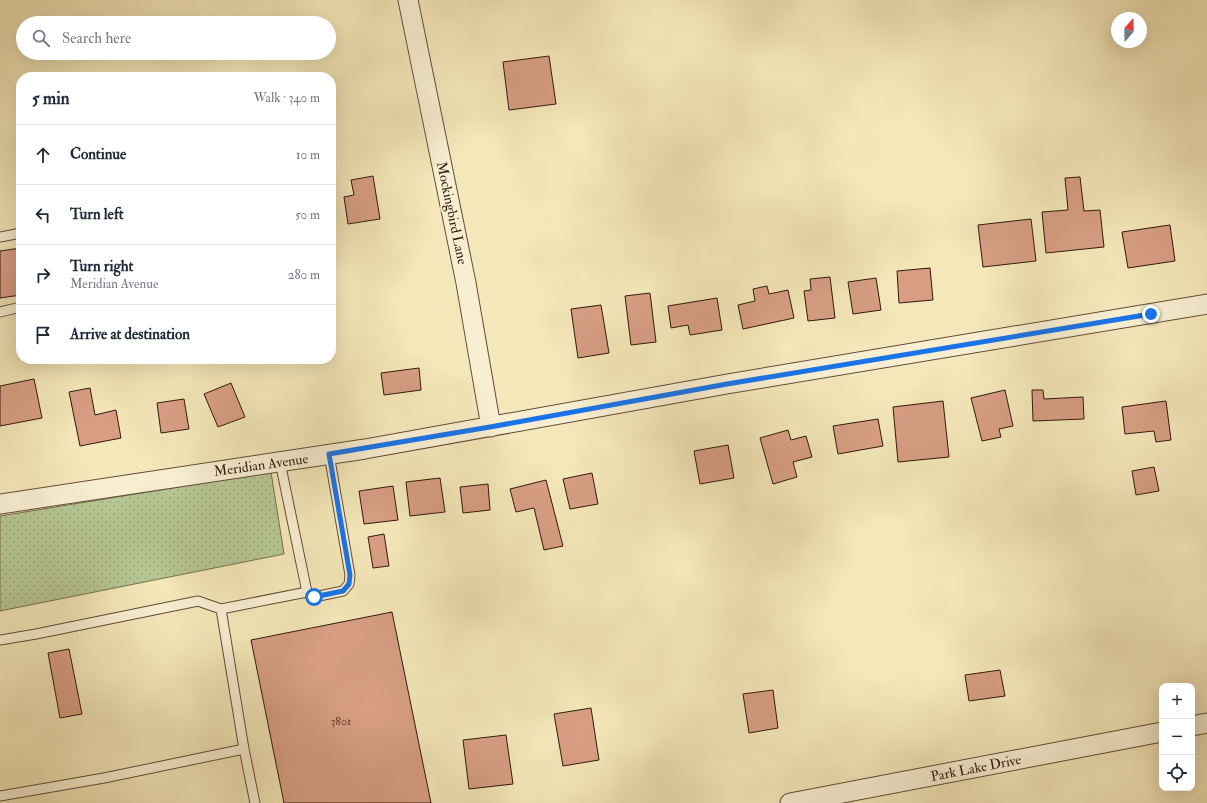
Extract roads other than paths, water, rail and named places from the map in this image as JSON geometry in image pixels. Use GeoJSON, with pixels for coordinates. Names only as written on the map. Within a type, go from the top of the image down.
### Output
{"type":"FeatureCollection","features":[{"type":"Feature","properties":{"kind":"street","name":"Mockingbird Lane"},"geometry":{"type":"LineString","coordinates":[[408,0],[466,283],[490,427]]}},
{"type":"Feature","properties":{"kind":"street","name":"Meridian Avenue"},"geometry":{"type":"LineString","coordinates":[[0,504],[329,454],[490,427],[727,384],[1207,304]]}},
{"type":"Feature","properties":{"kind":"street"},"geometry":{"type":"LineString","coordinates":[[1195,725],[1207,723]]}},
{"type":"Feature","properties":{"kind":"street","name":"Park Lake Drive"},"geometry":{"type":"LineString","coordinates":[[790,803],[1159,733]]}},
{"type":"Feature","properties":{"kind":"lane"},"geometry":{"type":"LineString","coordinates":[[0,237],[16,234]]}},
{"type":"Feature","properties":{"kind":"lane"},"geometry":{"type":"LineString","coordinates":[[0,312],[16,308]]}},
{"type":"Feature","properties":{"kind":"lane"},"geometry":{"type":"LineString","coordinates":[[280,462],[307,592],[314,597],[343,591],[349,584],[350,575],[329,454]]}},
{"type":"Feature","properties":{"kind":"lane"},"geometry":{"type":"LineString","coordinates":[[0,640],[198,601],[221,609],[307,592]]}},
{"type":"Feature","properties":{"kind":"lane"},"geometry":{"type":"LineString","coordinates":[[221,609],[244,749],[255,803]]}},
{"type":"Feature","properties":{"kind":"lane"},"geometry":{"type":"LineString","coordinates":[[0,796],[104,778],[244,749]]}}]}
